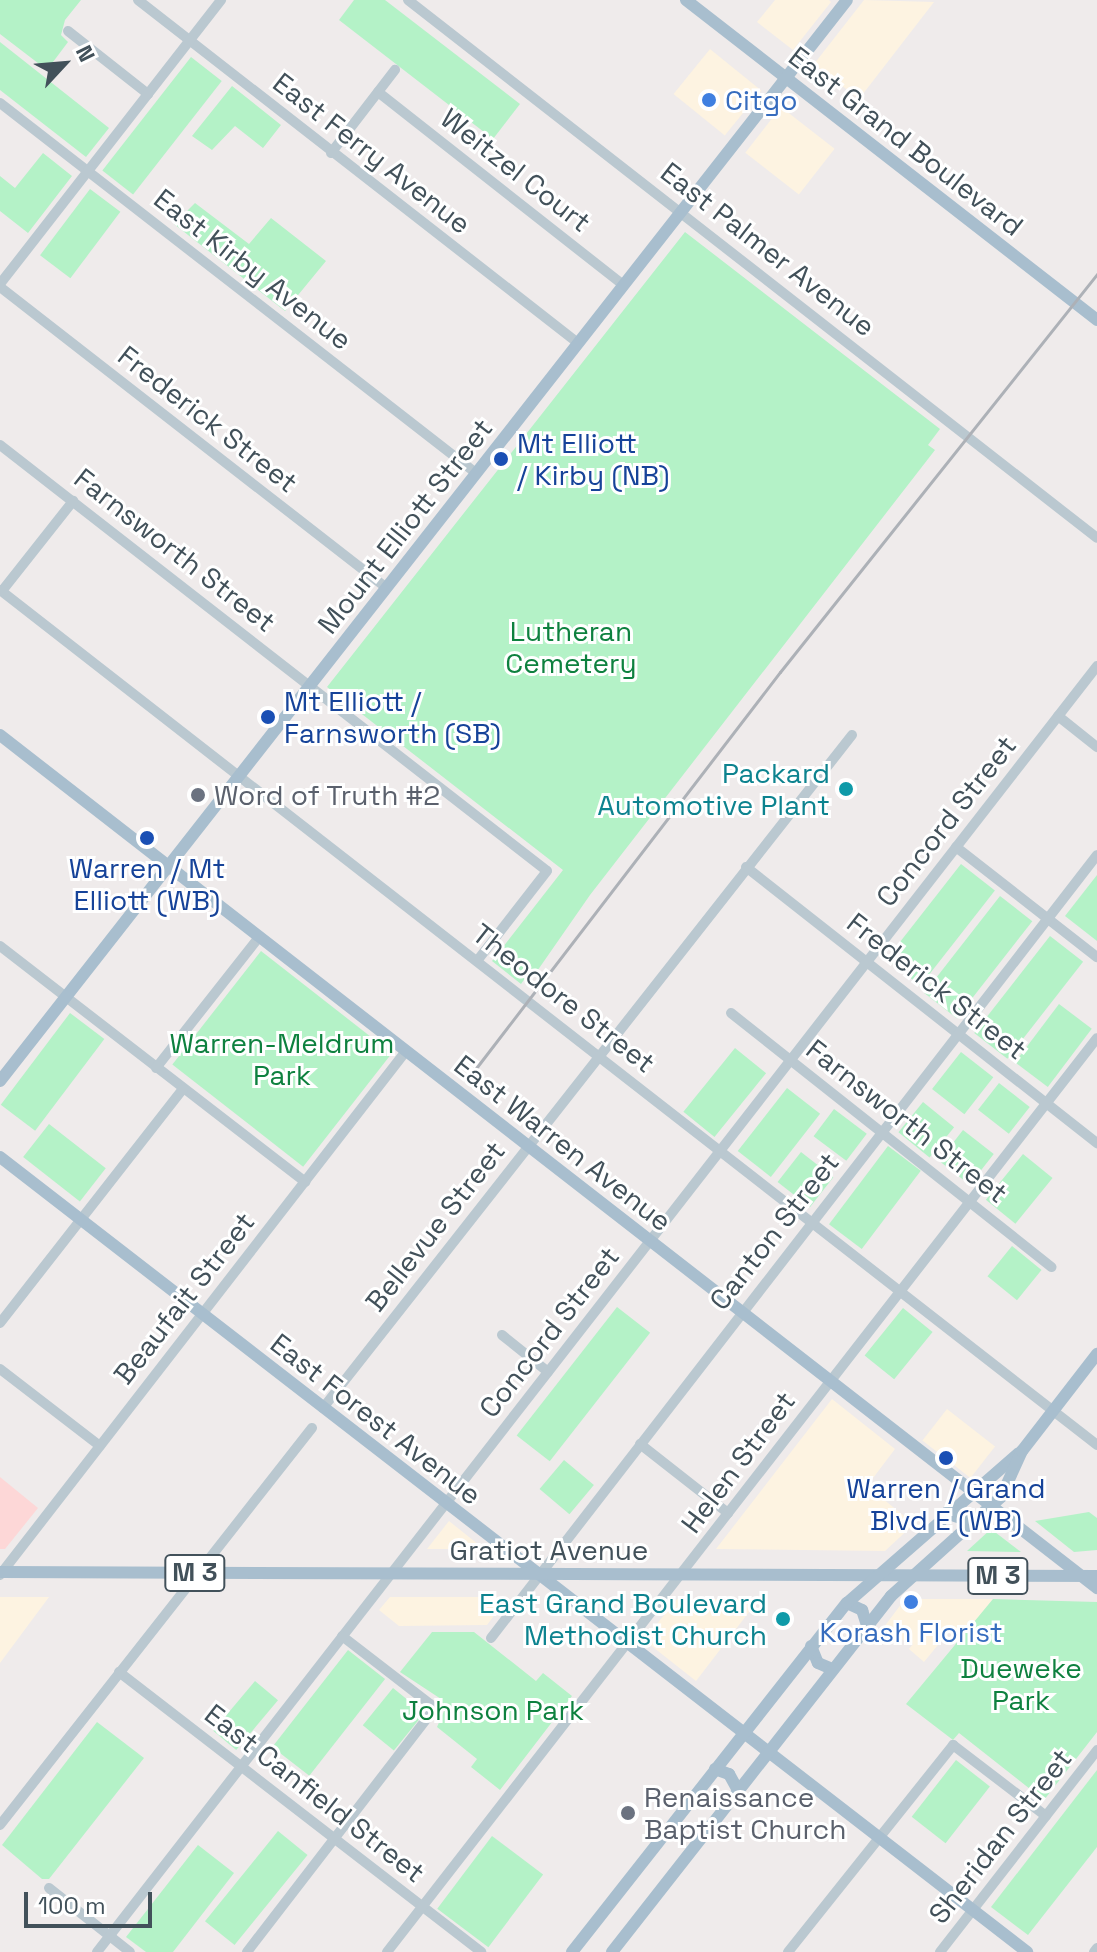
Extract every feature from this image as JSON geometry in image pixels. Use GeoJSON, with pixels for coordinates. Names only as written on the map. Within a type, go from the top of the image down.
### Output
{"type":"FeatureCollection","features":[{"type":"Feature","properties":{"kind":"main road","name":"East Grand Boulevard"},"geometry":{"type":"LineString","coordinates":[[686,0],[1097,320]]}},
{"type":"Feature","properties":{"kind":"main road","name":"Mount Elliott Street"},"geometry":{"type":"LineString","coordinates":[[0,1081],[847,0]]}},
{"type":"Feature","properties":{"kind":"main road","name":"East Warren Avenue"},"geometry":{"type":"LineString","coordinates":[[0,735],[1097,1588]]}},
{"type":"Feature","properties":{"kind":"main road","name":"East Forest Avenue"},"geometry":{"type":"LineString","coordinates":[[0,1157],[1027,1952]]}},
{"type":"Feature","properties":{"kind":"main road"},"geometry":{"type":"LineString","coordinates":[[612,1952],[867,1625],[992,1506],[1022,1451],[1097,1354]]}},
{"type":"Feature","properties":{"kind":"main road"},"geometry":{"type":"LineString","coordinates":[[572,1952],[847,1603],[970,1491],[1022,1451]]}},
{"type":"Feature","properties":{"kind":"main road"},"geometry":{"type":"LineString","coordinates":[[946,1513],[963,1519],[964,1533]]}},
{"type":"Feature","properties":{"kind":"main road","name":"Gratiot Avenue"},"geometry":{"type":"LineString","coordinates":[[1,1573],[1097,1576]]}},
{"type":"Feature","properties":{"kind":"main road"},"geometry":{"type":"LineString","coordinates":[[847,1603],[862,1610],[867,1625]]}},
{"type":"Feature","properties":{"kind":"main road"},"geometry":{"type":"LineString","coordinates":[[811,1646],[815,1659],[832,1669]]}},
{"type":"Feature","properties":{"kind":"main road"},"geometry":{"type":"LineString","coordinates":[[715,1769],[729,1774],[738,1790]]}},
{"type":"Feature","properties":{"kind":"street","name":"East Ferry Avenue"},"geometry":{"type":"LineString","coordinates":[[138,0],[578,343]]}},
{"type":"Feature","properties":{"kind":"street"},"geometry":{"type":"LineString","coordinates":[[0,286],[221,0]]}},
{"type":"Feature","properties":{"kind":"street","name":"East Palmer Avenue"},"geometry":{"type":"LineString","coordinates":[[408,0],[1097,538]]}},
{"type":"Feature","properties":{"kind":"street"},"geometry":{"type":"LineString","coordinates":[[68,31],[148,94]]}},
{"type":"Feature","properties":{"kind":"street"},"geometry":{"type":"LineString","coordinates":[[331,153],[395,70]]}},
{"type":"Feature","properties":{"kind":"street","name":"Weitzel Court"},"geometry":{"type":"LineString","coordinates":[[378,92],[623,285]]}},
{"type":"Feature","properties":{"kind":"street","name":"East Kirby Avenue"},"geometry":{"type":"LineString","coordinates":[[0,103],[476,473]]}},
{"type":"Feature","properties":{"kind":"street","name":"Frederick Street"},"geometry":{"type":"LineString","coordinates":[[0,286],[386,588]]}},
{"type":"Feature","properties":{"kind":"street","name":"Farnsworth Street"},"geometry":{"type":"LineString","coordinates":[[0,445],[547,871],[477,961]]}},
{"type":"Feature","properties":{"kind":"street"},"geometry":{"type":"LineString","coordinates":[[1,590],[73,501]]}},
{"type":"Feature","properties":{"kind":"street","name":"Theodore Street"},"geometry":{"type":"LineString","coordinates":[[1,590],[1097,1445]]}},
{"type":"Feature","properties":{"kind":"street","name":"Concord Street"},"geometry":{"type":"LineString","coordinates":[[97,1952],[1097,666]]}},
{"type":"Feature","properties":{"kind":"street"},"geometry":{"type":"LineString","coordinates":[[1058,716],[1097,747]]}},
{"type":"Feature","properties":{"kind":"street","name":"Bellevue Street"},"geometry":{"type":"LineString","coordinates":[[323,1408],[852,735]]}},
{"type":"Feature","properties":{"kind":"street"},"geometry":{"type":"LineString","coordinates":[[956,847],[1097,957]]}},
{"type":"Feature","properties":{"kind":"street","name":"Canton Street"},"geometry":{"type":"LineString","coordinates":[[491,1638],[1097,855]]}},
{"type":"Feature","properties":{"kind":"street","name":"Frederick Street"},"geometry":{"type":"LineString","coordinates":[[746,867],[1097,1143]]}},
{"type":"Feature","properties":{"kind":"street"},"geometry":{"type":"LineString","coordinates":[[156,1068],[259,937]]}},
{"type":"Feature","properties":{"kind":"street"},"geometry":{"type":"LineString","coordinates":[[0,946],[305,1182]]}},
{"type":"Feature","properties":{"kind":"street","name":"Farnsworth Street"},"geometry":{"type":"LineString","coordinates":[[731,1013],[1052,1267]]}},
{"type":"Feature","properties":{"kind":"street","name":"Helen Street"},"geometry":{"type":"LineString","coordinates":[[387,1952],[1097,1038]]}},
{"type":"Feature","properties":{"kind":"street","name":"Beaufait Street"},"geometry":{"type":"LineString","coordinates":[[1,1573],[406,1051]]}},
{"type":"Feature","properties":{"kind":"street"},"geometry":{"type":"LineString","coordinates":[[0,1323],[183,1089]]}},
{"type":"Feature","properties":{"kind":"street"},"geometry":{"type":"LineString","coordinates":[[502,1335],[548,1372]]}},
{"type":"Feature","properties":{"kind":"street"},"geometry":{"type":"LineString","coordinates":[[0,1369],[100,1446]]}},
{"type":"Feature","properties":{"kind":"street"},"geometry":{"type":"LineString","coordinates":[[0,1825],[312,1428]]}},
{"type":"Feature","properties":{"kind":"street"},"geometry":{"type":"LineString","coordinates":[[640,1444],[728,1513]]}},
{"type":"Feature","properties":{"kind":"street"},"geometry":{"type":"LineString","coordinates":[[247,1952],[431,1710],[342,1636]]}},
{"type":"Feature","properties":{"kind":"street","name":"East Canfield Street"},"geometry":{"type":"LineString","coordinates":[[119,1672],[481,1952]]}},
{"type":"Feature","properties":{"kind":"street"},"geometry":{"type":"LineString","coordinates":[[788,1952],[939,1759],[956,1747],[1046,1816]]}},
{"type":"Feature","properties":{"kind":"street","name":"Sheridan Street"},"geometry":{"type":"LineString","coordinates":[[940,1952],[1097,1750]]}},
{"type":"Feature","properties":{"kind":"street"},"geometry":{"type":"LineString","coordinates":[[49,1888],[130,1952]]}},
{"type":"Feature","properties":{"kind":"shaded area"},"geometry":{"type":"Polygon","coordinates":[[[775,0],[831,2],[793,50],[757,22],[775,0]]]}},
{"type":"Feature","properties":{"kind":"shaded area"},"geometry":{"type":"Polygon","coordinates":[[[864,0],[934,2],[859,99],[814,64],[864,0]]]}},
{"type":"Feature","properties":{"kind":"shaded area"},"geometry":{"type":"Polygon","coordinates":[[[710,49],[761,91],[725,136],[673,94],[710,49]]]}},
{"type":"Feature","properties":{"kind":"shaded area"},"geometry":{"type":"Polygon","coordinates":[[[781,107],[835,149],[799,195],[745,153],[781,107]]]}},
{"type":"Feature","properties":{"kind":"shaded area"},"geometry":{"type":"Polygon","coordinates":[[[832,1399],[895,1449],[867,1486],[914,1524],[885,1551],[716,1549],[832,1399]]]}},
{"type":"Feature","properties":{"kind":"shaded area"},"geometry":{"type":"Polygon","coordinates":[[[947,1409],[995,1447],[970,1478],[922,1441],[947,1409]]]}},
{"type":"Feature","properties":{"kind":"shaded area"},"geometry":{"type":"Polygon","coordinates":[[[0,1477],[38,1508],[5,1549],[0,1549],[0,1477]]]}},
{"type":"Feature","properties":{"kind":"shaded area"},"geometry":{"type":"Polygon","coordinates":[[[449,1521],[484,1549],[427,1549],[449,1521]]]}},
{"type":"Feature","properties":{"kind":"shaded area"},"geometry":{"type":"Polygon","coordinates":[[[0,1597],[49,1597],[0,1663],[0,1597]]]}},
{"type":"Feature","properties":{"kind":"shaded area"},"geometry":{"type":"Polygon","coordinates":[[[390,1597],[508,1597],[487,1625],[399,1626],[379,1610],[390,1597]]]}},
{"type":"Feature","properties":{"kind":"shaded area"},"geometry":{"type":"Polygon","coordinates":[[[677,1599],[759,1599],[696,1681],[644,1640],[677,1599]]]}},
{"type":"Feature","properties":{"kind":"shaded area"},"geometry":{"type":"Polygon","coordinates":[[[905,1599],[993,1599],[970,1628],[951,1629],[924,1662],[909,1649],[913,1644],[881,1631],[905,1599]]]}},
{"type":"Feature","properties":{"kind":"green space"},"geometry":{"type":"Polygon","coordinates":[[[0,0],[81,0],[65,20],[61,35],[68,42],[47,70],[0,34],[0,0]]]}},
{"type":"Feature","properties":{"kind":"green space"},"geometry":{"type":"Polygon","coordinates":[[[354,0],[385,0],[520,104],[493,139],[339,20],[354,0]]]}},
{"type":"Feature","properties":{"kind":"green space"},"geometry":{"type":"Polygon","coordinates":[[[0,42],[109,128],[86,157],[0,90],[0,42]]]}},
{"type":"Feature","properties":{"kind":"green space"},"geometry":{"type":"Polygon","coordinates":[[[191,57],[222,81],[133,194],[102,170],[191,57]]]}},
{"type":"Feature","properties":{"kind":"green space"},"geometry":{"type":"Polygon","coordinates":[[[232,86],[281,125],[263,148],[235,126],[212,150],[192,136],[232,86]]]}},
{"type":"Feature","properties":{"kind":"green space"},"geometry":{"type":"Polygon","coordinates":[[[43,153],[72,176],[28,233],[0,211],[0,176],[15,188],[43,153]]]}},
{"type":"Feature","properties":{"kind":"green space"},"geometry":{"type":"Polygon","coordinates":[[[90,189],[120,212],[70,278],[40,255],[90,189]]]}},
{"type":"Feature","properties":{"kind":"green space"},"geometry":{"type":"Polygon","coordinates":[[[195,203],[249,244],[271,218],[326,261],[285,311],[174,224],[195,203]]]}},
{"type":"Feature","properties":{"kind":"green space","name":"Lutheran Cemetery"},"geometry":{"type":"Polygon","coordinates":[[[685,232],[940,429],[928,445],[935,450],[590,895],[533,977],[528,974],[521,984],[492,961],[563,870],[327,687],[685,232]]]}},
{"type":"Feature","properties":{"kind":"green space"},"geometry":{"type":"Polygon","coordinates":[[[961,864],[995,890],[920,986],[887,959],[961,864]]]}},
{"type":"Feature","properties":{"kind":"green space"},"geometry":{"type":"Polygon","coordinates":[[[1097,875],[1097,941],[1065,916],[1097,875]]]}},
{"type":"Feature","properties":{"kind":"green space"},"geometry":{"type":"Polygon","coordinates":[[[1000,896],[1032,921],[957,1018],[924,993],[1000,896]]]}},
{"type":"Feature","properties":{"kind":"green space"},"geometry":{"type":"Polygon","coordinates":[[[1050,936],[1083,962],[1007,1059],[974,1033],[1050,936]]]}},
{"type":"Feature","properties":{"kind":"green space","name":"Warren-Meldrum Park"},"geometry":{"type":"Polygon","coordinates":[[[261,951],[392,1053],[303,1167],[172,1064],[261,951]]]}},
{"type":"Feature","properties":{"kind":"green space"},"geometry":{"type":"Polygon","coordinates":[[[1059,1004],[1092,1029],[1048,1087],[1015,1062],[1059,1004]]]}},
{"type":"Feature","properties":{"kind":"green space"},"geometry":{"type":"Polygon","coordinates":[[[70,1013],[104,1039],[35,1131],[1,1105],[70,1013]]]}},
{"type":"Feature","properties":{"kind":"green space"},"geometry":{"type":"Polygon","coordinates":[[[735,1048],[766,1073],[714,1137],[683,1112],[735,1048]]]}},
{"type":"Feature","properties":{"kind":"green space"},"geometry":{"type":"Polygon","coordinates":[[[961,1052],[993,1077],[964,1114],[932,1089],[961,1052]]]}},
{"type":"Feature","properties":{"kind":"green space"},"geometry":{"type":"Polygon","coordinates":[[[999,1083],[1030,1107],[1009,1134],[978,1110],[999,1083]]]}},
{"type":"Feature","properties":{"kind":"green space"},"geometry":{"type":"Polygon","coordinates":[[[787,1088],[820,1114],[771,1177],[738,1151],[787,1088]]]}},
{"type":"Feature","properties":{"kind":"green space"},"geometry":{"type":"Polygon","coordinates":[[[923,1102],[954,1127],[930,1157],[898,1132],[923,1102]]]}},
{"type":"Feature","properties":{"kind":"green space"},"geometry":{"type":"Polygon","coordinates":[[[834,1109],[867,1134],[846,1161],[814,1136],[834,1109]]]}},
{"type":"Feature","properties":{"kind":"green space"},"geometry":{"type":"Polygon","coordinates":[[[49,1124],[106,1168],[80,1201],[23,1157],[49,1124]]]}},
{"type":"Feature","properties":{"kind":"green space"},"geometry":{"type":"Polygon","coordinates":[[[963,1130],[994,1154],[970,1185],[939,1161],[963,1130]]]}},
{"type":"Feature","properties":{"kind":"green space"},"geometry":{"type":"Polygon","coordinates":[[[888,1146],[921,1171],[862,1249],[829,1224],[888,1146]]]}},
{"type":"Feature","properties":{"kind":"green space"},"geometry":{"type":"Polygon","coordinates":[[[801,1152],[833,1177],[810,1207],[778,1182],[801,1152]]]}},
{"type":"Feature","properties":{"kind":"green space"},"geometry":{"type":"Polygon","coordinates":[[[1023,1154],[1053,1178],[1015,1224],[986,1200],[1023,1154]]]}},
{"type":"Feature","properties":{"kind":"green space"},"geometry":{"type":"Polygon","coordinates":[[[1012,1246],[1042,1270],[1017,1300],[987,1276],[1012,1246]]]}},
{"type":"Feature","properties":{"kind":"green space"},"geometry":{"type":"Polygon","coordinates":[[[617,1307],[650,1333],[550,1461],[517,1435],[617,1307]]]}},
{"type":"Feature","properties":{"kind":"green space"},"geometry":{"type":"Polygon","coordinates":[[[903,1308],[933,1332],[894,1379],[865,1355],[903,1308]]]}},
{"type":"Feature","properties":{"kind":"green space"},"geometry":{"type":"Polygon","coordinates":[[[564,1460],[594,1485],[569,1514],[540,1489],[564,1460]]]}},
{"type":"Feature","properties":{"kind":"green space"},"geometry":{"type":"Polygon","coordinates":[[[1089,1512],[1097,1518],[1097,1550],[1074,1552],[1035,1521],[1089,1512]]]}},
{"type":"Feature","properties":{"kind":"green space"},"geometry":{"type":"Polygon","coordinates":[[[991,1529],[1021,1552],[967,1551],[991,1529]]]}},
{"type":"Feature","properties":{"kind":"green space","name":"Dueweke Park"},"geometry":{"type":"Polygon","coordinates":[[[993,1599],[1097,1602],[1097,1732],[1044,1800],[959,1733],[953,1740],[906,1704],[993,1599]]]}},
{"type":"Feature","properties":{"kind":"green space","name":"Johnson Park"},"geometry":{"type":"Polygon","coordinates":[[[432,1632],[474,1632],[536,1681],[543,1673],[572,1696],[500,1790],[471,1767],[477,1759],[437,1727],[444,1711],[441,1699],[400,1672],[432,1632]]]}},
{"type":"Feature","properties":{"kind":"green space"},"geometry":{"type":"Polygon","coordinates":[[[348,1650],[385,1679],[309,1776],[272,1747],[348,1650]]]}},
{"type":"Feature","properties":{"kind":"green space"},"geometry":{"type":"Polygon","coordinates":[[[255,1681],[278,1700],[236,1750],[213,1731],[255,1681]]]}},
{"type":"Feature","properties":{"kind":"green space"},"geometry":{"type":"Polygon","coordinates":[[[393,1688],[424,1713],[394,1750],[363,1725],[393,1688]]]}},
{"type":"Feature","properties":{"kind":"green space"},"geometry":{"type":"Polygon","coordinates":[[[97,1722],[144,1758],[49,1879],[42,1879],[2,1845],[97,1722]]]}},
{"type":"Feature","properties":{"kind":"green space"},"geometry":{"type":"Polygon","coordinates":[[[956,1760],[990,1786],[946,1843],[912,1817],[956,1760]]]}},
{"type":"Feature","properties":{"kind":"green space"},"geometry":{"type":"Polygon","coordinates":[[[1097,1770],[1097,1847],[1028,1935],[991,1907],[1097,1770]]]}},
{"type":"Feature","properties":{"kind":"green space"},"geometry":{"type":"Polygon","coordinates":[[[278,1831],[308,1855],[235,1945],[205,1921],[278,1831]]]}},
{"type":"Feature","properties":{"kind":"green space"},"geometry":{"type":"Polygon","coordinates":[[[492,1836],[543,1875],[488,1947],[437,1909],[492,1836]]]}},
{"type":"Feature","properties":{"kind":"green space"},"geometry":{"type":"Polygon","coordinates":[[[198,1845],[234,1873],[173,1952],[146,1952],[126,1937],[198,1845]]]}},
{"type":"Feature","properties":{"kind":"railway"},"geometry":{"type":"LineString","coordinates":[[470,1076],[780,672],[1097,274]]}},
{"type":"Feature","properties":{"kind":"place","name":"Citgo"},"geometry":{"type":"Point","coordinates":[709,100]}},
{"type":"Feature","properties":{"kind":"place","name":"Mt Elliott / Kirby (NB)"},"geometry":{"type":"Point","coordinates":[501,459]}},
{"type":"Feature","properties":{"kind":"place","name":"Mt Elliott / Farnsworth (SB)"},"geometry":{"type":"Point","coordinates":[268,717]}},
{"type":"Feature","properties":{"kind":"place","name":"Packard Automotive Plant"},"geometry":{"type":"Point","coordinates":[846,789]}},
{"type":"Feature","properties":{"kind":"place","name":"Word of Truth #2"},"geometry":{"type":"Point","coordinates":[198,795]}},
{"type":"Feature","properties":{"kind":"place","name":"Warren / Mt Elliott (WB)"},"geometry":{"type":"Point","coordinates":[147,838]}},
{"type":"Feature","properties":{"kind":"place","name":"Warren / Grand Blvd E (WB)"},"geometry":{"type":"Point","coordinates":[946,1458]}},
{"type":"Feature","properties":{"kind":"place","name":"Korash Florist"},"geometry":{"type":"Point","coordinates":[911,1602]}},
{"type":"Feature","properties":{"kind":"place","name":"East Grand Boulevard Methodist Church"},"geometry":{"type":"Point","coordinates":[783,1619]}},
{"type":"Feature","properties":{"kind":"place","name":"Renaissance Baptist Church"},"geometry":{"type":"Point","coordinates":[628,1813]}}]}
